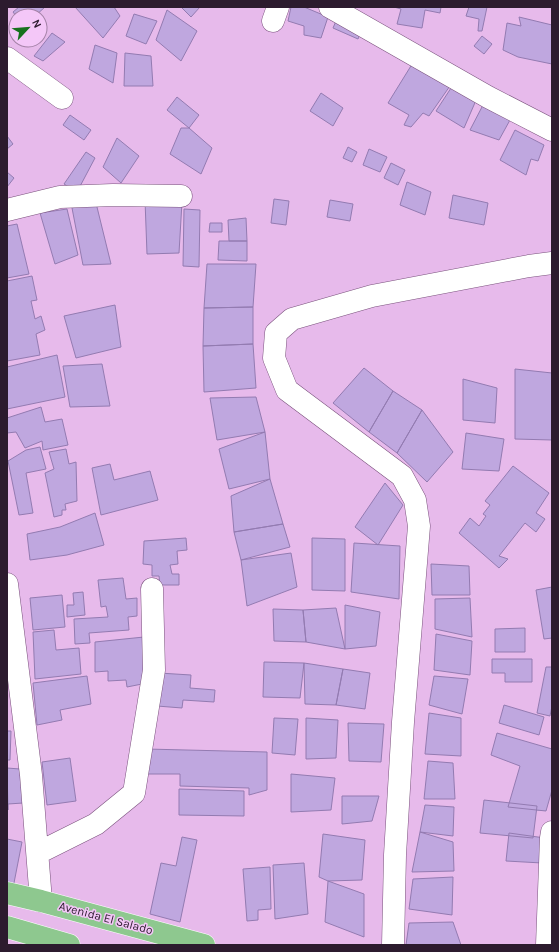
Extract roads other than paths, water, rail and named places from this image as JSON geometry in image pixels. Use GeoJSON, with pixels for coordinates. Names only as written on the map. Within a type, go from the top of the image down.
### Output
{"type":"FeatureCollection","features":[{"type":"Feature","properties":{"kind":"main road","name":"Avenida El Salado"},"geometry":{"type":"LineString","coordinates":[[7,893],[204,945]]}},
{"type":"Feature","properties":{"kind":"main road"},"geometry":{"type":"LineString","coordinates":[[7,927],[64,944]]}},
{"type":"Feature","properties":{"kind":"street"},"geometry":{"type":"LineString","coordinates":[[330,7],[488,97],[552,130]]}},
{"type":"Feature","properties":{"kind":"street"},"geometry":{"type":"LineString","coordinates":[[7,58],[62,98]]}},
{"type":"Feature","properties":{"kind":"street"},"geometry":{"type":"LineString","coordinates":[[7,210],[60,197],[113,195],[181,196]]}},
{"type":"Feature","properties":{"kind":"street"},"geometry":{"type":"LineString","coordinates":[[393,945],[395,854],[403,722],[419,526],[415,500],[402,476],[287,390],[274,358],[276,332],[292,319],[372,296],[552,263]]}},
{"type":"Feature","properties":{"kind":"street"},"geometry":{"type":"LineString","coordinates":[[7,584],[28,744],[41,901]]}},
{"type":"Feature","properties":{"kind":"street"},"geometry":{"type":"LineString","coordinates":[[38,853],[96,824],[134,793],[154,670],[152,589]]}},
{"type":"Feature","properties":{"kind":"street"},"geometry":{"type":"LineString","coordinates":[[547,945],[550,838],[552,832]]}}]}
